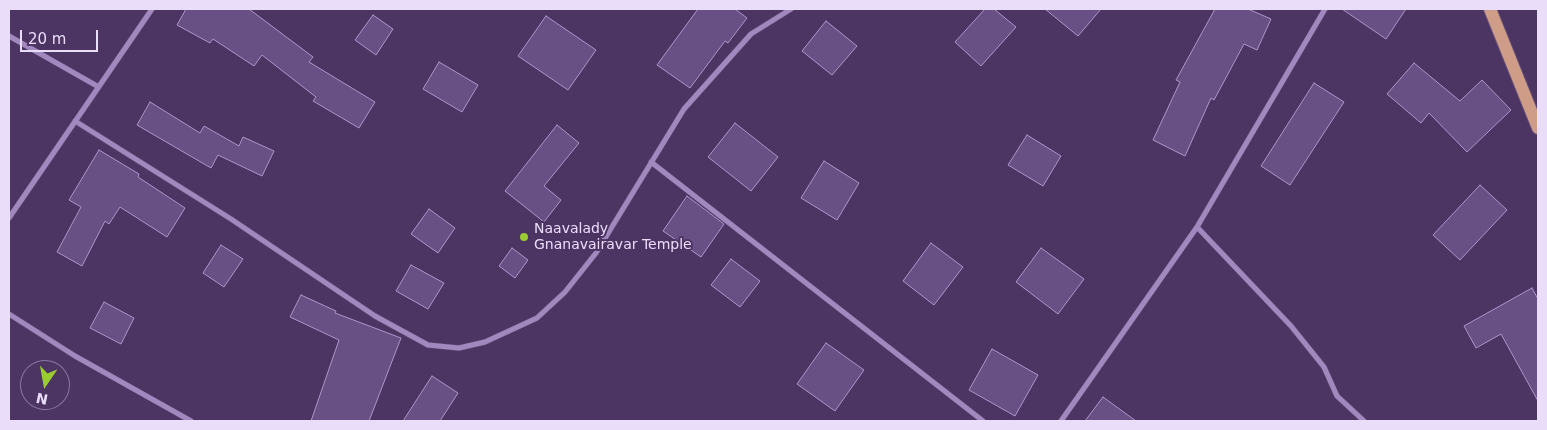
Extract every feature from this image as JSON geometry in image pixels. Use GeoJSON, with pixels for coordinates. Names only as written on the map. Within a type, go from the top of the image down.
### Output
{"type":"FeatureCollection","features":[{"type":"Feature","properties":{"kind":"main road"},"geometry":{"type":"LineString","coordinates":[[1490,9],[1538,128]]}},
{"type":"Feature","properties":{"kind":"street"},"geometry":{"type":"LineString","coordinates":[[9,218],[97,86],[152,9]]}},
{"type":"Feature","properties":{"kind":"street"},"geometry":{"type":"LineString","coordinates":[[75,121],[231,219],[375,316],[428,346],[460,348],[485,342],[537,318],[565,292],[596,253],[684,109],[751,34],[791,9]]}},
{"type":"Feature","properties":{"kind":"street"},"geometry":{"type":"LineString","coordinates":[[1061,421],[1197,227],[1325,9]]}},
{"type":"Feature","properties":{"kind":"street"},"geometry":{"type":"LineString","coordinates":[[9,36],[97,86]]}},
{"type":"Feature","properties":{"kind":"street"},"geometry":{"type":"LineString","coordinates":[[651,162],[983,421]]}},
{"type":"Feature","properties":{"kind":"street"},"geometry":{"type":"LineString","coordinates":[[1197,227],[1291,326],[1324,367],[1337,396],[1364,421]]}},
{"type":"Feature","properties":{"kind":"street"},"geometry":{"type":"LineString","coordinates":[[9,314],[75,356],[191,421]]}},
{"type":"Feature","properties":{"kind":"building"},"geometry":{"type":"Polygon","coordinates":[[[186,9],[249,9],[313,57],[309,62],[375,102],[359,128],[313,101],[316,97],[262,55],[254,66],[213,39],[210,43],[177,25],[186,9]]]}},
{"type":"Feature","properties":{"kind":"building"},"geometry":{"type":"Polygon","coordinates":[[[698,9],[735,9],[747,18],[728,43],[725,41],[690,88],[657,65],[698,9]]]}},
{"type":"Feature","properties":{"kind":"building"},"geometry":{"type":"Polygon","coordinates":[[[985,9],[994,9],[1016,27],[981,66],[955,42],[985,9]]]}},
{"type":"Feature","properties":{"kind":"building"},"geometry":{"type":"Polygon","coordinates":[[[1045,9],[1101,9],[1078,36],[1045,9]]]}},
{"type":"Feature","properties":{"kind":"building"},"geometry":{"type":"Polygon","coordinates":[[[1215,9],[1248,9],[1271,19],[1257,50],[1244,44],[1214,100],[1211,98],[1185,156],[1153,140],[1180,82],[1176,80],[1215,9]]]}},
{"type":"Feature","properties":{"kind":"building"},"geometry":{"type":"Polygon","coordinates":[[[1342,9],[1406,9],[1386,39],[1342,9]]]}},
{"type":"Feature","properties":{"kind":"building"},"geometry":{"type":"Polygon","coordinates":[[[373,15],[393,29],[376,55],[355,40],[373,15]]]}},
{"type":"Feature","properties":{"kind":"building"},"geometry":{"type":"Polygon","coordinates":[[[546,16],[596,50],[568,90],[518,56],[546,16]]]}},
{"type":"Feature","properties":{"kind":"building"},"geometry":{"type":"Polygon","coordinates":[[[826,21],[857,46],[832,75],[802,51],[826,21]]]}},
{"type":"Feature","properties":{"kind":"building"},"geometry":{"type":"Polygon","coordinates":[[[439,62],[478,85],[462,112],[423,89],[439,62]]]}},
{"type":"Feature","properties":{"kind":"building"},"geometry":{"type":"Polygon","coordinates":[[[1414,63],[1460,101],[1482,80],[1511,110],[1467,152],[1429,113],[1421,123],[1387,94],[1414,63]]]}},
{"type":"Feature","properties":{"kind":"building"},"geometry":{"type":"Polygon","coordinates":[[[1314,83],[1344,102],[1290,185],[1261,166],[1314,83]]]}},
{"type":"Feature","properties":{"kind":"building"},"geometry":{"type":"Polygon","coordinates":[[[150,102],[200,133],[204,126],[239,146],[243,137],[274,151],[262,176],[218,155],[211,168],[137,125],[150,102]]]}},
{"type":"Feature","properties":{"kind":"building"},"geometry":{"type":"Polygon","coordinates":[[[735,123],[778,157],[751,191],[708,157],[735,123]]]}},
{"type":"Feature","properties":{"kind":"building"},"geometry":{"type":"Polygon","coordinates":[[[557,125],[579,143],[544,186],[561,200],[544,222],[505,191],[557,125]]]}},
{"type":"Feature","properties":{"kind":"building"},"geometry":{"type":"Polygon","coordinates":[[[1027,135],[1061,156],[1043,186],[1008,165],[1027,135]]]}},
{"type":"Feature","properties":{"kind":"building"},"geometry":{"type":"Polygon","coordinates":[[[99,150],[139,174],[138,177],[185,208],[167,237],[120,207],[109,224],[105,221],[82,266],[57,252],[81,207],[69,200],[99,150]]]}},
{"type":"Feature","properties":{"kind":"building"},"geometry":{"type":"Polygon","coordinates":[[[824,161],[859,183],[837,220],[801,198],[824,161]]]}},
{"type":"Feature","properties":{"kind":"building"},"geometry":{"type":"Polygon","coordinates":[[[1480,185],[1507,210],[1460,260],[1433,235],[1480,185]]]}},
{"type":"Feature","properties":{"kind":"building"},"geometry":{"type":"Polygon","coordinates":[[[687,196],[724,224],[701,257],[663,231],[687,196]]]}},
{"type":"Feature","properties":{"kind":"building"},"geometry":{"type":"Polygon","coordinates":[[[429,209],[455,228],[438,253],[411,234],[429,209]]]}},
{"type":"Feature","properties":{"kind":"building"},"geometry":{"type":"Polygon","coordinates":[[[931,243],[963,267],[934,305],[903,281],[931,243]]]}},
{"type":"Feature","properties":{"kind":"building"},"geometry":{"type":"Polygon","coordinates":[[[221,245],[243,259],[224,287],[203,273],[221,245]]]}},
{"type":"Feature","properties":{"kind":"building"},"geometry":{"type":"Polygon","coordinates":[[[512,248],[528,260],[515,278],[499,266],[512,248]]]}},
{"type":"Feature","properties":{"kind":"building"},"geometry":{"type":"Polygon","coordinates":[[[1041,248],[1084,279],[1058,314],[1016,282],[1041,248]]]}},
{"type":"Feature","properties":{"kind":"building"},"geometry":{"type":"Polygon","coordinates":[[[731,259],[760,281],[740,307],[711,285],[731,259]]]}},
{"type":"Feature","properties":{"kind":"building"},"geometry":{"type":"Polygon","coordinates":[[[411,265],[444,283],[428,309],[396,291],[411,265]]]}},
{"type":"Feature","properties":{"kind":"building"},"geometry":{"type":"Polygon","coordinates":[[[1532,288],[1538,299],[1538,401],[1501,334],[1476,348],[1464,326],[1532,288]]]}},
{"type":"Feature","properties":{"kind":"building"},"geometry":{"type":"Polygon","coordinates":[[[301,295],[336,311],[335,313],[401,338],[369,421],[311,421],[339,340],[290,317],[301,295]]]}},
{"type":"Feature","properties":{"kind":"building"},"geometry":{"type":"Polygon","coordinates":[[[104,302],[134,318],[121,344],[90,328],[104,302]]]}},
{"type":"Feature","properties":{"kind":"building"},"geometry":{"type":"Polygon","coordinates":[[[826,343],[864,370],[835,411],[797,384],[826,343]]]}},
{"type":"Feature","properties":{"kind":"building"},"geometry":{"type":"Polygon","coordinates":[[[992,349],[1038,375],[1015,416],[969,390],[992,349]]]}},
{"type":"Feature","properties":{"kind":"building"},"geometry":{"type":"Polygon","coordinates":[[[432,376],[458,393],[440,421],[403,421],[432,376]]]}},
{"type":"Feature","properties":{"kind":"building"},"geometry":{"type":"Polygon","coordinates":[[[1103,397],[1136,421],[1085,421],[1103,397]]]}},
{"type":"Feature","properties":{"kind":"place","name":"Naavalady Gnanavairavar Temple"},"geometry":{"type":"Point","coordinates":[524,237]}}]}
